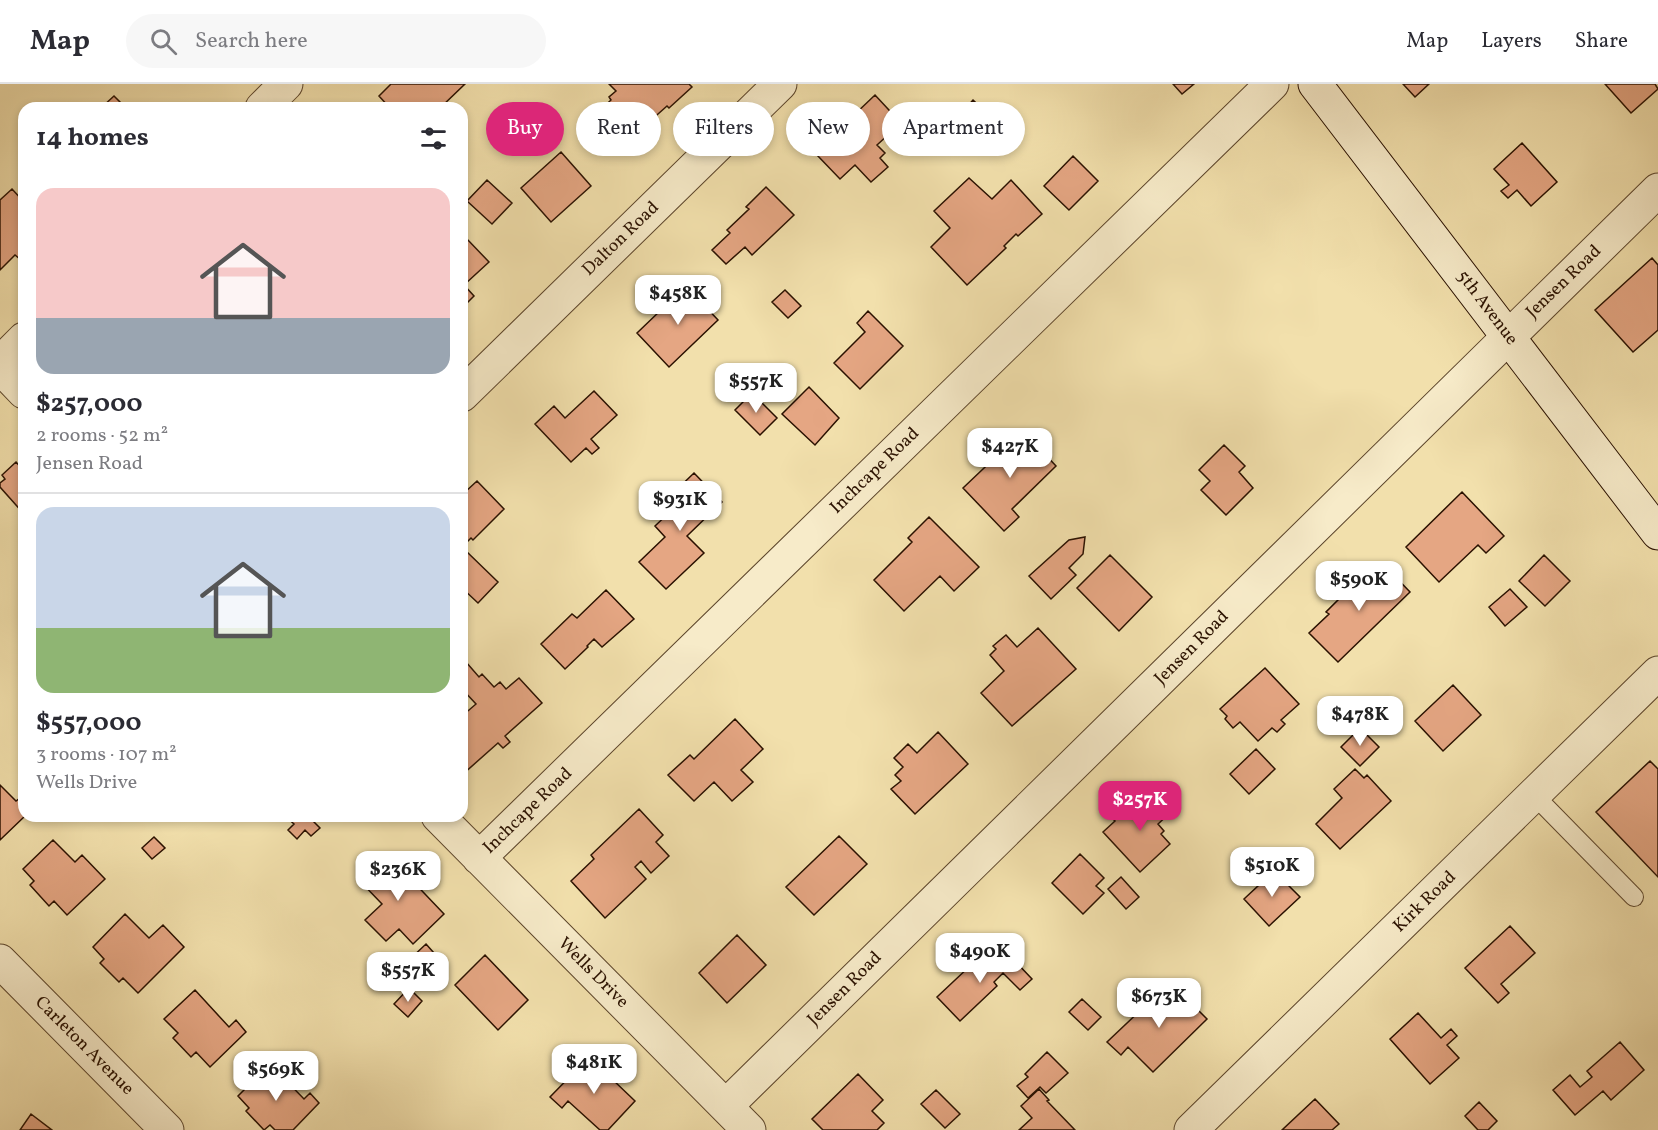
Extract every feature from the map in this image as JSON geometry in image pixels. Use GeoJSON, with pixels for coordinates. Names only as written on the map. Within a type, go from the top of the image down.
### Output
{"type":"FeatureCollection","features":[{"type":"Feature","properties":{"kind":"street"},"geometry":{"type":"LineString","coordinates":[[268,102],[286,84]]}},
{"type":"Feature","properties":{"kind":"street","name":"Dalton Road"},"geometry":{"type":"LineString","coordinates":[[468,389],[780,84]]}},
{"type":"Feature","properties":{"kind":"street","name":"Inchcape Road"},"geometry":{"type":"LineString","coordinates":[[479,858],[1272,84]]}},
{"type":"Feature","properties":{"kind":"street","name":"5th Avenue"},"geometry":{"type":"LineString","coordinates":[[1315,84],[1658,533]]}},
{"type":"Feature","properties":{"kind":"street","name":"Jensen Road"},"geometry":{"type":"LineString","coordinates":[[726,1106],[1658,190]]}},
{"type":"Feature","properties":{"kind":"street"},"geometry":{"type":"LineString","coordinates":[[18,346],[0,365],[18,385]]}},
{"type":"Feature","properties":{"kind":"street","name":"Kirk Road"},"geometry":{"type":"LineString","coordinates":[[1191,1130],[1534,795],[1655,683]]}},
{"type":"Feature","properties":{"kind":"street","name":"Wells Drive"},"geometry":{"type":"LineString","coordinates":[[444,822],[749,1130]]}},
{"type":"Feature","properties":{"kind":"street","name":"Carleton Avenue"},"geometry":{"type":"LineString","coordinates":[[0,961],[167,1130]]}},
{"type":"Feature","properties":{"kind":"lane"},"geometry":{"type":"LineString","coordinates":[[1534,795],[1634,897]]}},
{"type":"Feature","properties":{"kind":"building"},"geometry":{"type":"Polygon","coordinates":[[[391,84],[465,84],[446,102],[384,102],[379,96],[391,84]]]}},
{"type":"Feature","properties":{"kind":"building"},"geometry":{"type":"Polygon","coordinates":[[[609,84],[689,84],[692,87],[669,108],[667,106],[661,111],[661,102],[609,102],[611,100],[609,97],[616,91],[609,84]]]}},
{"type":"Feature","properties":{"kind":"building"},"geometry":{"type":"Polygon","coordinates":[[[1173,84],[1194,84],[1182,94],[1173,84]]]}},
{"type":"Feature","properties":{"kind":"building"},"geometry":{"type":"Polygon","coordinates":[[[1403,84],[1429,84],[1415,97],[1403,84]]]}},
{"type":"Feature","properties":{"kind":"building"},"geometry":{"type":"Polygon","coordinates":[[[1605,84],[1655,84],[1658,89],[1631,113],[1605,84]]]}},
{"type":"Feature","properties":{"kind":"building"},"geometry":{"type":"Polygon","coordinates":[[[875,95],[882,103],[882,140],[877,145],[882,150],[880,158],[888,167],[871,182],[855,165],[840,179],[818,156],[870,156],[870,102],[868,102],[875,95]]]}},
{"type":"Feature","properties":{"kind":"building"},"geometry":{"type":"Polygon","coordinates":[[[114,96],[120,102],[108,102],[114,96]]]}},
{"type":"Feature","properties":{"kind":"building"},"geometry":{"type":"Polygon","coordinates":[[[1522,143],[1557,182],[1531,206],[1517,190],[1508,198],[1501,191],[1509,185],[1494,169],[1522,143]]]}},
{"type":"Feature","properties":{"kind":"building"},"geometry":{"type":"Polygon","coordinates":[[[564,155],[591,186],[551,222],[521,188],[557,156],[564,155]]]}},
{"type":"Feature","properties":{"kind":"building"},"geometry":{"type":"Polygon","coordinates":[[[1073,156],[1098,181],[1069,210],[1044,186],[1073,156]]]}},
{"type":"Feature","properties":{"kind":"building"},"geometry":{"type":"Polygon","coordinates":[[[969,178],[992,199],[1011,180],[1042,214],[1018,236],[1016,234],[1004,246],[1006,248],[967,285],[931,247],[950,228],[934,211],[969,178]]]}},
{"type":"Feature","properties":{"kind":"building"},"geometry":{"type":"Polygon","coordinates":[[[487,180],[512,203],[492,224],[468,200],[487,180]]]}},
{"type":"Feature","properties":{"kind":"building"},"geometry":{"type":"Polygon","coordinates":[[[766,187],[794,215],[752,255],[745,247],[726,264],[712,250],[730,233],[727,230],[749,209],[746,207],[766,187]]]}},
{"type":"Feature","properties":{"kind":"building"},"geometry":{"type":"Polygon","coordinates":[[[12,189],[18,196],[18,258],[15,255],[0,270],[0,200],[12,189]]]}},
{"type":"Feature","properties":{"kind":"building"},"geometry":{"type":"Polygon","coordinates":[[[468,240],[489,262],[468,281],[468,240]]]}},
{"type":"Feature","properties":{"kind":"building"},"geometry":{"type":"Polygon","coordinates":[[[1652,258],[1658,265],[1658,330],[1633,352],[1595,310],[1652,258]]]}},
{"type":"Feature","properties":{"kind":"building"},"geometry":{"type":"Polygon","coordinates":[[[686,286],[718,320],[669,367],[637,333],[686,286]]]}},
{"type":"Feature","properties":{"kind":"building"},"geometry":{"type":"Polygon","coordinates":[[[468,289],[474,296],[468,302],[468,289]]]}},
{"type":"Feature","properties":{"kind":"building"},"geometry":{"type":"Polygon","coordinates":[[[785,290],[801,306],[788,318],[772,302],[785,290]]]}},
{"type":"Feature","properties":{"kind":"building"},"geometry":{"type":"Polygon","coordinates":[[[868,311],[903,346],[860,389],[834,363],[865,332],[857,323],[868,311]]]}},
{"type":"Feature","properties":{"kind":"building"},"geometry":{"type":"Polygon","coordinates":[[[809,387],[839,418],[815,445],[782,414],[809,387]]]}},
{"type":"Feature","properties":{"kind":"building"},"geometry":{"type":"Polygon","coordinates":[[[594,391],[617,415],[591,439],[599,448],[592,454],[586,448],[571,462],[535,424],[554,406],[565,418],[594,391]]]}},
{"type":"Feature","properties":{"kind":"building"},"geometry":{"type":"Polygon","coordinates":[[[752,393],[777,418],[760,435],[735,410],[752,393]]]}},
{"type":"Feature","properties":{"kind":"building"},"geometry":{"type":"Polygon","coordinates":[[[1023,431],[1056,466],[1012,509],[1019,517],[1004,531],[963,488],[1023,431]]]}},
{"type":"Feature","properties":{"kind":"building"},"geometry":{"type":"Polygon","coordinates":[[[1224,445],[1245,466],[1239,472],[1253,488],[1226,515],[1201,490],[1210,481],[1199,470],[1224,445]]]}},
{"type":"Feature","properties":{"kind":"building"},"geometry":{"type":"Polygon","coordinates":[[[16,462],[18,464],[18,507],[0,487],[0,483],[5,479],[2,475],[16,462]]]}},
{"type":"Feature","properties":{"kind":"building"},"geometry":{"type":"Polygon","coordinates":[[[694,473],[722,502],[687,536],[704,553],[666,589],[639,562],[665,537],[655,526],[674,508],[666,500],[694,473]]]}},
{"type":"Feature","properties":{"kind":"building"},"geometry":{"type":"Polygon","coordinates":[[[477,481],[504,509],[473,540],[471,538],[468,541],[468,489],[477,481]]]}},
{"type":"Feature","properties":{"kind":"building"},"geometry":{"type":"Polygon","coordinates":[[[1462,492],[1504,536],[1486,553],[1478,545],[1439,582],[1406,547],[1462,492]]]}},
{"type":"Feature","properties":{"kind":"building"},"geometry":{"type":"Polygon","coordinates":[[[929,517],[979,567],[954,591],[940,576],[904,611],[874,580],[912,542],[908,538],[929,517]]]}},
{"type":"Feature","properties":{"kind":"building"},"geometry":{"type":"Polygon","coordinates":[[[1085,537],[1083,554],[1069,568],[1076,575],[1051,599],[1029,576],[1069,540],[1085,537]]]}},
{"type":"Feature","properties":{"kind":"building"},"geometry":{"type":"Polygon","coordinates":[[[468,553],[498,582],[478,603],[468,594],[468,553]]]}},
{"type":"Feature","properties":{"kind":"building"},"geometry":{"type":"Polygon","coordinates":[[[1110,555],[1152,597],[1119,631],[1077,588],[1110,555]]]}},
{"type":"Feature","properties":{"kind":"building"},"geometry":{"type":"Polygon","coordinates":[[[1544,555],[1570,581],[1545,606],[1519,581],[1544,555]]]}},
{"type":"Feature","properties":{"kind":"building"},"geometry":{"type":"Polygon","coordinates":[[[1384,565],[1410,592],[1338,662],[1309,633],[1329,614],[1326,612],[1366,572],[1371,577],[1384,565]]]}},
{"type":"Feature","properties":{"kind":"building"},"geometry":{"type":"Polygon","coordinates":[[[1510,589],[1527,607],[1505,626],[1489,607],[1510,589]]]}},
{"type":"Feature","properties":{"kind":"building"},"geometry":{"type":"Polygon","coordinates":[[[606,590],[634,619],[602,647],[594,639],[565,669],[541,644],[572,614],[577,618],[606,590]]]}},
{"type":"Feature","properties":{"kind":"building"},"geometry":{"type":"Polygon","coordinates":[[[1038,628],[1076,669],[1012,726],[981,693],[1004,671],[990,655],[996,649],[993,646],[1006,635],[1017,647],[1038,628]]]}},
{"type":"Feature","properties":{"kind":"building"},"geometry":{"type":"Polygon","coordinates":[[[468,664],[479,677],[482,674],[494,687],[500,682],[506,689],[519,678],[542,703],[505,736],[510,742],[503,748],[498,743],[468,770],[468,711],[476,704],[468,695],[468,664]]]}},
{"type":"Feature","properties":{"kind":"building"},"geometry":{"type":"Polygon","coordinates":[[[1265,668],[1299,704],[1281,720],[1285,724],[1277,732],[1272,728],[1258,741],[1240,722],[1233,728],[1225,719],[1227,716],[1220,709],[1265,668]]]}},
{"type":"Feature","properties":{"kind":"building"},"geometry":{"type":"Polygon","coordinates":[[[1453,685],[1481,715],[1443,751],[1415,721],[1453,685]]]}},
{"type":"Feature","properties":{"kind":"building"},"geometry":{"type":"Polygon","coordinates":[[[735,719],[763,749],[741,770],[753,782],[732,801],[714,782],[694,801],[668,775],[690,755],[694,759],[735,719]]]}},
{"type":"Feature","properties":{"kind":"building"},"geometry":{"type":"Polygon","coordinates":[[[1360,728],[1379,747],[1360,766],[1341,747],[1360,728]]]}},
{"type":"Feature","properties":{"kind":"building"},"geometry":{"type":"Polygon","coordinates":[[[938,732],[968,764],[915,814],[891,789],[901,781],[895,775],[903,767],[894,758],[908,744],[917,753],[938,732]]]}},
{"type":"Feature","properties":{"kind":"building"},"geometry":{"type":"Polygon","coordinates":[[[1256,749],[1275,769],[1249,794],[1230,774],[1256,749]]]}},
{"type":"Feature","properties":{"kind":"building"},"geometry":{"type":"Polygon","coordinates":[[[1650,761],[1658,769],[1658,877],[1596,812],[1650,761]]]}},
{"type":"Feature","properties":{"kind":"building"},"geometry":{"type":"Polygon","coordinates":[[[1355,769],[1364,778],[1367,775],[1391,801],[1340,849],[1316,824],[1342,798],[1334,789],[1355,769]]]}},
{"type":"Feature","properties":{"kind":"building"},"geometry":{"type":"Polygon","coordinates":[[[0,785],[16,801],[18,800],[19,822],[0,840],[0,785]]]}},
{"type":"Feature","properties":{"kind":"building"},"geometry":{"type":"Polygon","coordinates":[[[1152,793],[1171,812],[1158,824],[1164,831],[1161,834],[1170,844],[1140,872],[1103,832],[1115,821],[1111,817],[1120,808],[1124,811],[1132,804],[1136,808],[1152,793]]]}},
{"type":"Feature","properties":{"kind":"building"},"geometry":{"type":"Polygon","coordinates":[[[639,809],[663,835],[656,842],[669,856],[651,873],[641,861],[635,867],[646,879],[605,918],[571,881],[594,859],[591,855],[639,809]]]}},
{"type":"Feature","properties":{"kind":"building"},"geometry":{"type":"Polygon","coordinates":[[[292,822],[314,822],[320,828],[311,836],[305,830],[297,839],[288,830],[294,824],[292,822]]]}},
{"type":"Feature","properties":{"kind":"building"},"geometry":{"type":"Polygon","coordinates":[[[839,836],[867,864],[814,915],[786,887],[839,836]]]}},
{"type":"Feature","properties":{"kind":"building"},"geometry":{"type":"Polygon","coordinates":[[[154,837],[165,848],[152,859],[142,848],[154,837]]]}},
{"type":"Feature","properties":{"kind":"building"},"geometry":{"type":"Polygon","coordinates":[[[53,840],[75,862],[82,855],[105,879],[67,915],[54,901],[49,906],[30,885],[34,881],[23,869],[53,840]]]}},
{"type":"Feature","properties":{"kind":"building"},"geometry":{"type":"Polygon","coordinates":[[[385,852],[444,914],[413,944],[399,929],[386,941],[365,920],[382,904],[358,879],[385,852]]]}},
{"type":"Feature","properties":{"kind":"building"},"geometry":{"type":"Polygon","coordinates":[[[1080,854],[1104,878],[1096,886],[1104,893],[1083,914],[1052,883],[1080,854]]]}},
{"type":"Feature","properties":{"kind":"building"},"geometry":{"type":"Polygon","coordinates":[[[1274,871],[1300,897],[1269,926],[1244,899],[1274,871]]]}},
{"type":"Feature","properties":{"kind":"building"},"geometry":{"type":"Polygon","coordinates":[[[1121,877],[1139,897],[1126,909],[1108,889],[1121,877]]]}},
{"type":"Feature","properties":{"kind":"building"},"geometry":{"type":"Polygon","coordinates":[[[125,914],[149,938],[163,925],[184,947],[138,993],[123,978],[119,982],[100,963],[104,959],[93,947],[125,914]]]}},
{"type":"Feature","properties":{"kind":"building"},"geometry":{"type":"Polygon","coordinates":[[[1510,926],[1535,953],[1501,984],[1509,993],[1498,1003],[1465,968],[1510,926]]]}},
{"type":"Feature","properties":{"kind":"building"},"geometry":{"type":"Polygon","coordinates":[[[737,935],[766,965],[727,1003],[699,973],[737,935]]]}},
{"type":"Feature","properties":{"kind":"building"},"geometry":{"type":"Polygon","coordinates":[[[426,944],[434,953],[426,961],[430,966],[421,975],[408,961],[426,944]]]}},
{"type":"Feature","properties":{"kind":"building"},"geometry":{"type":"Polygon","coordinates":[[[988,949],[1006,968],[1014,960],[1032,979],[1020,990],[1003,973],[994,982],[997,986],[960,1021],[937,997],[988,949]]]}},
{"type":"Feature","properties":{"kind":"building"},"geometry":{"type":"Polygon","coordinates":[[[485,955],[528,1000],[498,1030],[455,985],[485,955]]]}},
{"type":"Feature","properties":{"kind":"building"},"geometry":{"type":"Polygon","coordinates":[[[1174,986],[1207,1019],[1153,1072],[1128,1047],[1121,1055],[1107,1042],[1145,1006],[1149,1011],[1174,986]]]}},
{"type":"Feature","properties":{"kind":"building"},"geometry":{"type":"Polygon","coordinates":[[[409,988],[422,1001],[408,1017],[394,1004],[409,988]]]}},
{"type":"Feature","properties":{"kind":"building"},"geometry":{"type":"Polygon","coordinates":[[[195,990],[229,1027],[236,1020],[246,1032],[210,1067],[196,1052],[191,1057],[173,1038],[178,1033],[164,1019],[195,990]]]}},
{"type":"Feature","properties":{"kind":"building"},"geometry":{"type":"Polygon","coordinates":[[[1082,999],[1101,1017],[1088,1030],[1069,1012],[1082,999]]]}},
{"type":"Feature","properties":{"kind":"building"},"geometry":{"type":"Polygon","coordinates":[[[1418,1013],[1441,1038],[1451,1029],[1457,1036],[1447,1045],[1459,1058],[1430,1084],[1390,1039],[1418,1013]]]}},
{"type":"Feature","properties":{"kind":"building"},"geometry":{"type":"Polygon","coordinates":[[[1620,1042],[1644,1070],[1611,1100],[1603,1091],[1575,1115],[1553,1090],[1570,1075],[1580,1087],[1592,1077],[1587,1071],[1620,1042]]]}},
{"type":"Feature","properties":{"kind":"building"},"geometry":{"type":"Polygon","coordinates":[[[1047,1052],[1068,1073],[1046,1093],[1040,1087],[1028,1098],[1017,1086],[1028,1077],[1025,1074],[1047,1052]]]}},
{"type":"Feature","properties":{"kind":"building"},"geometry":{"type":"Polygon","coordinates":[[[589,1057],[635,1101],[608,1130],[600,1130],[568,1101],[562,1108],[550,1097],[589,1057]]]}},
{"type":"Feature","properties":{"kind":"building"},"geometry":{"type":"Polygon","coordinates":[[[270,1064],[304,1099],[310,1093],[319,1103],[293,1130],[275,1130],[270,1125],[264,1130],[246,1111],[249,1108],[238,1096],[270,1064]]]}},
{"type":"Feature","properties":{"kind":"building"},"geometry":{"type":"Polygon","coordinates":[[[858,1074],[883,1100],[872,1111],[884,1123],[877,1130],[823,1130],[812,1119],[858,1074]]]}},
{"type":"Feature","properties":{"kind":"building"},"geometry":{"type":"Polygon","coordinates":[[[1039,1089],[1049,1100],[1047,1101],[1075,1130],[1019,1130],[1032,1118],[1021,1106],[1039,1089]]]}},
{"type":"Feature","properties":{"kind":"building"},"geometry":{"type":"Polygon","coordinates":[[[936,1090],[960,1114],[945,1128],[921,1104],[936,1090]]]}},
{"type":"Feature","properties":{"kind":"building"},"geometry":{"type":"Polygon","coordinates":[[[1315,1099],[1339,1124],[1332,1130],[1282,1130],[1315,1099]]]}},
{"type":"Feature","properties":{"kind":"building"},"geometry":{"type":"Polygon","coordinates":[[[1479,1102],[1497,1121],[1488,1130],[1478,1130],[1465,1116],[1479,1102]]]}},
{"type":"Feature","properties":{"kind":"building"},"geometry":{"type":"Polygon","coordinates":[[[31,1114],[52,1130],[20,1130],[31,1114]]]}}]}
